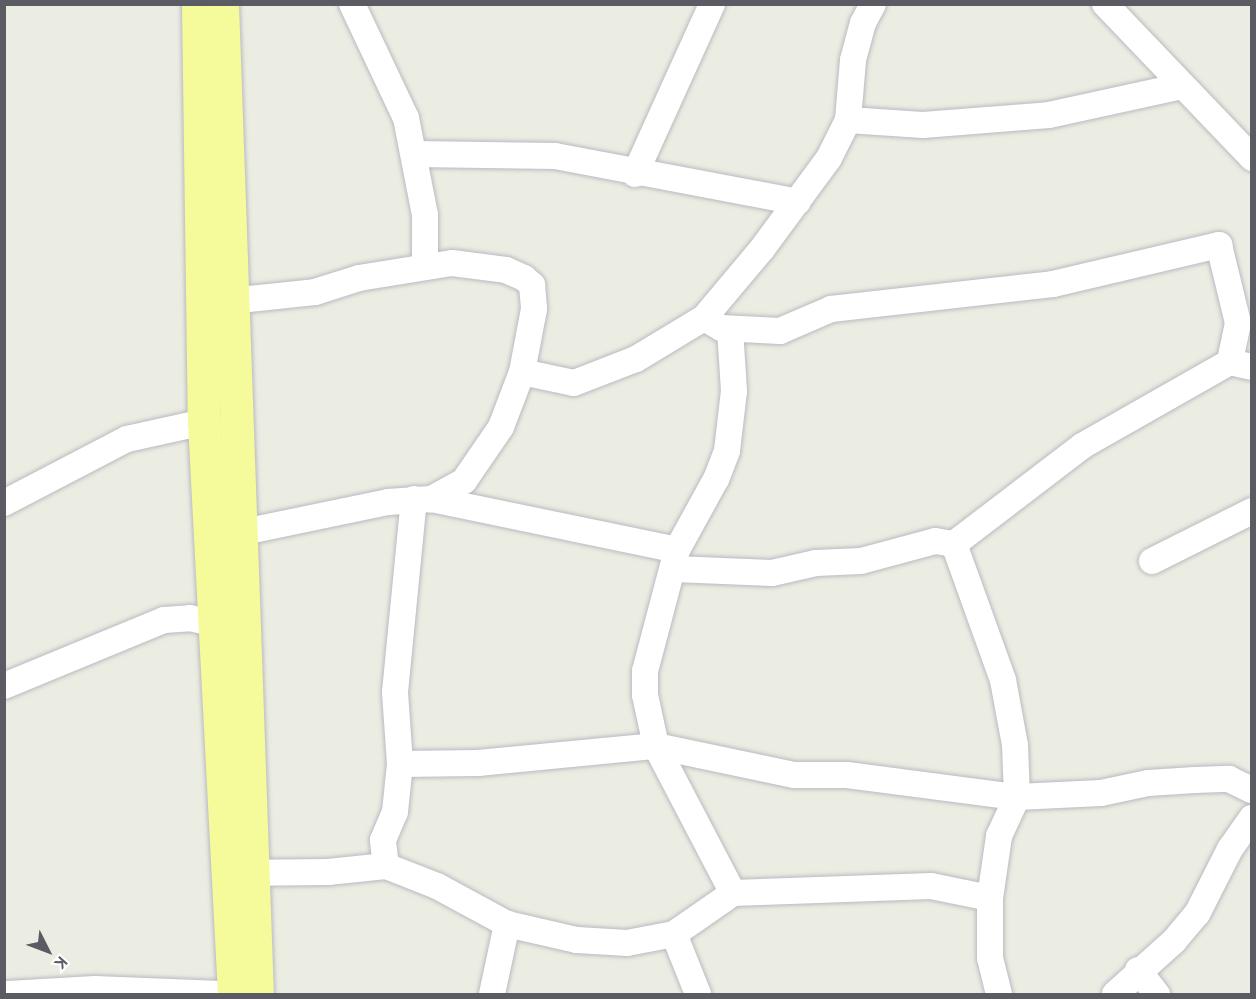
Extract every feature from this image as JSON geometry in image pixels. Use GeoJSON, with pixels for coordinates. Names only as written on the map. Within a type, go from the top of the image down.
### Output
{"type":"FeatureCollection","features":[{"type":"Feature","properties":{"kind":"highway"},"geometry":{"type":"LineString","coordinates":[[198,4],[204,422],[217,624],[242,873],[257,994]]}},
{"type":"Feature","properties":{"kind":"highway"},"geometry":{"type":"LineString","coordinates":[[222,4],[238,533],[242,873],[234,994]]}},
{"type":"Feature","properties":{"kind":"street"},"geometry":{"type":"LineString","coordinates":[[352,4],[402,108],[415,154],[425,215],[425,265]]}},
{"type":"Feature","properties":{"kind":"street"},"geometry":{"type":"LineString","coordinates":[[635,174],[712,4]]}},
{"type":"Feature","properties":{"kind":"street"},"geometry":{"type":"LineString","coordinates":[[522,372],[574,383],[636,359],[704,318],[798,202],[848,120],[853,60],[863,22],[873,4]]}},
{"type":"Feature","properties":{"kind":"street"},"geometry":{"type":"LineString","coordinates":[[1105,4],[1251,158]]}},
{"type":"Feature","properties":{"kind":"street"},"geometry":{"type":"LineString","coordinates":[[848,120],[923,124],[1049,115],[1182,86]]}},
{"type":"Feature","properties":{"kind":"street"},"geometry":{"type":"LineString","coordinates":[[415,154],[555,156],[635,174],[798,202]]}},
{"type":"Feature","properties":{"kind":"street"},"geometry":{"type":"LineString","coordinates":[[423,499],[675,560],[772,573],[816,563],[861,561],[935,541],[954,544],[1082,446],[1241,365],[1238,323],[1219,245],[1053,284],[831,309],[780,331],[730,329],[704,318]]}},
{"type":"Feature","properties":{"kind":"street"},"geometry":{"type":"LineString","coordinates":[[230,301],[315,292],[358,278],[425,265],[452,263],[506,270],[532,285],[534,309],[522,372],[485,454],[464,481],[423,499],[238,533]]}},
{"type":"Feature","properties":{"kind":"street"},"geometry":{"type":"LineString","coordinates":[[730,329],[734,391],[727,451],[716,479],[675,560],[645,671],[645,695],[656,747],[733,893]]}},
{"type":"Feature","properties":{"kind":"street"},"geometry":{"type":"LineString","coordinates":[[4,503],[128,439],[204,422]]}},
{"type":"Feature","properties":{"kind":"street"},"geometry":{"type":"LineString","coordinates":[[386,866],[383,840],[395,812],[400,764],[395,692],[423,499]]}},
{"type":"Feature","properties":{"kind":"street"},"geometry":{"type":"LineString","coordinates":[[1152,561],[1251,511]]}},
{"type":"Feature","properties":{"kind":"street"},"geometry":{"type":"LineString","coordinates":[[954,544],[1003,680],[1015,745],[1017,797],[999,836],[990,898],[990,958],[999,994]]}},
{"type":"Feature","properties":{"kind":"street"},"geometry":{"type":"LineString","coordinates":[[4,686],[164,620],[190,618],[217,624]]}},
{"type":"Feature","properties":{"kind":"street"},"geometry":{"type":"LineString","coordinates":[[400,764],[478,763],[656,747],[794,776],[847,775],[1017,797],[1101,793],[1148,783],[1195,780],[1229,779],[1251,790]]}},
{"type":"Feature","properties":{"kind":"street"},"geometry":{"type":"LineString","coordinates":[[1115,994],[1138,970],[1174,941],[1197,914],[1230,849],[1251,818]]}},
{"type":"Feature","properties":{"kind":"street"},"geometry":{"type":"LineString","coordinates":[[242,873],[328,873],[386,866],[437,886],[507,924],[577,940],[627,943],[674,934],[733,893],[931,886],[990,898]]}},
{"type":"Feature","properties":{"kind":"street"},"geometry":{"type":"LineString","coordinates":[[492,994],[507,924]]}},
{"type":"Feature","properties":{"kind":"street"},"geometry":{"type":"LineString","coordinates":[[674,934],[698,994]]}},
{"type":"Feature","properties":{"kind":"street"},"geometry":{"type":"LineString","coordinates":[[1138,970],[1157,994]]}},
{"type":"Feature","properties":{"kind":"street"},"geometry":{"type":"LineString","coordinates":[[8,994],[95,989],[221,994]]}}]}
